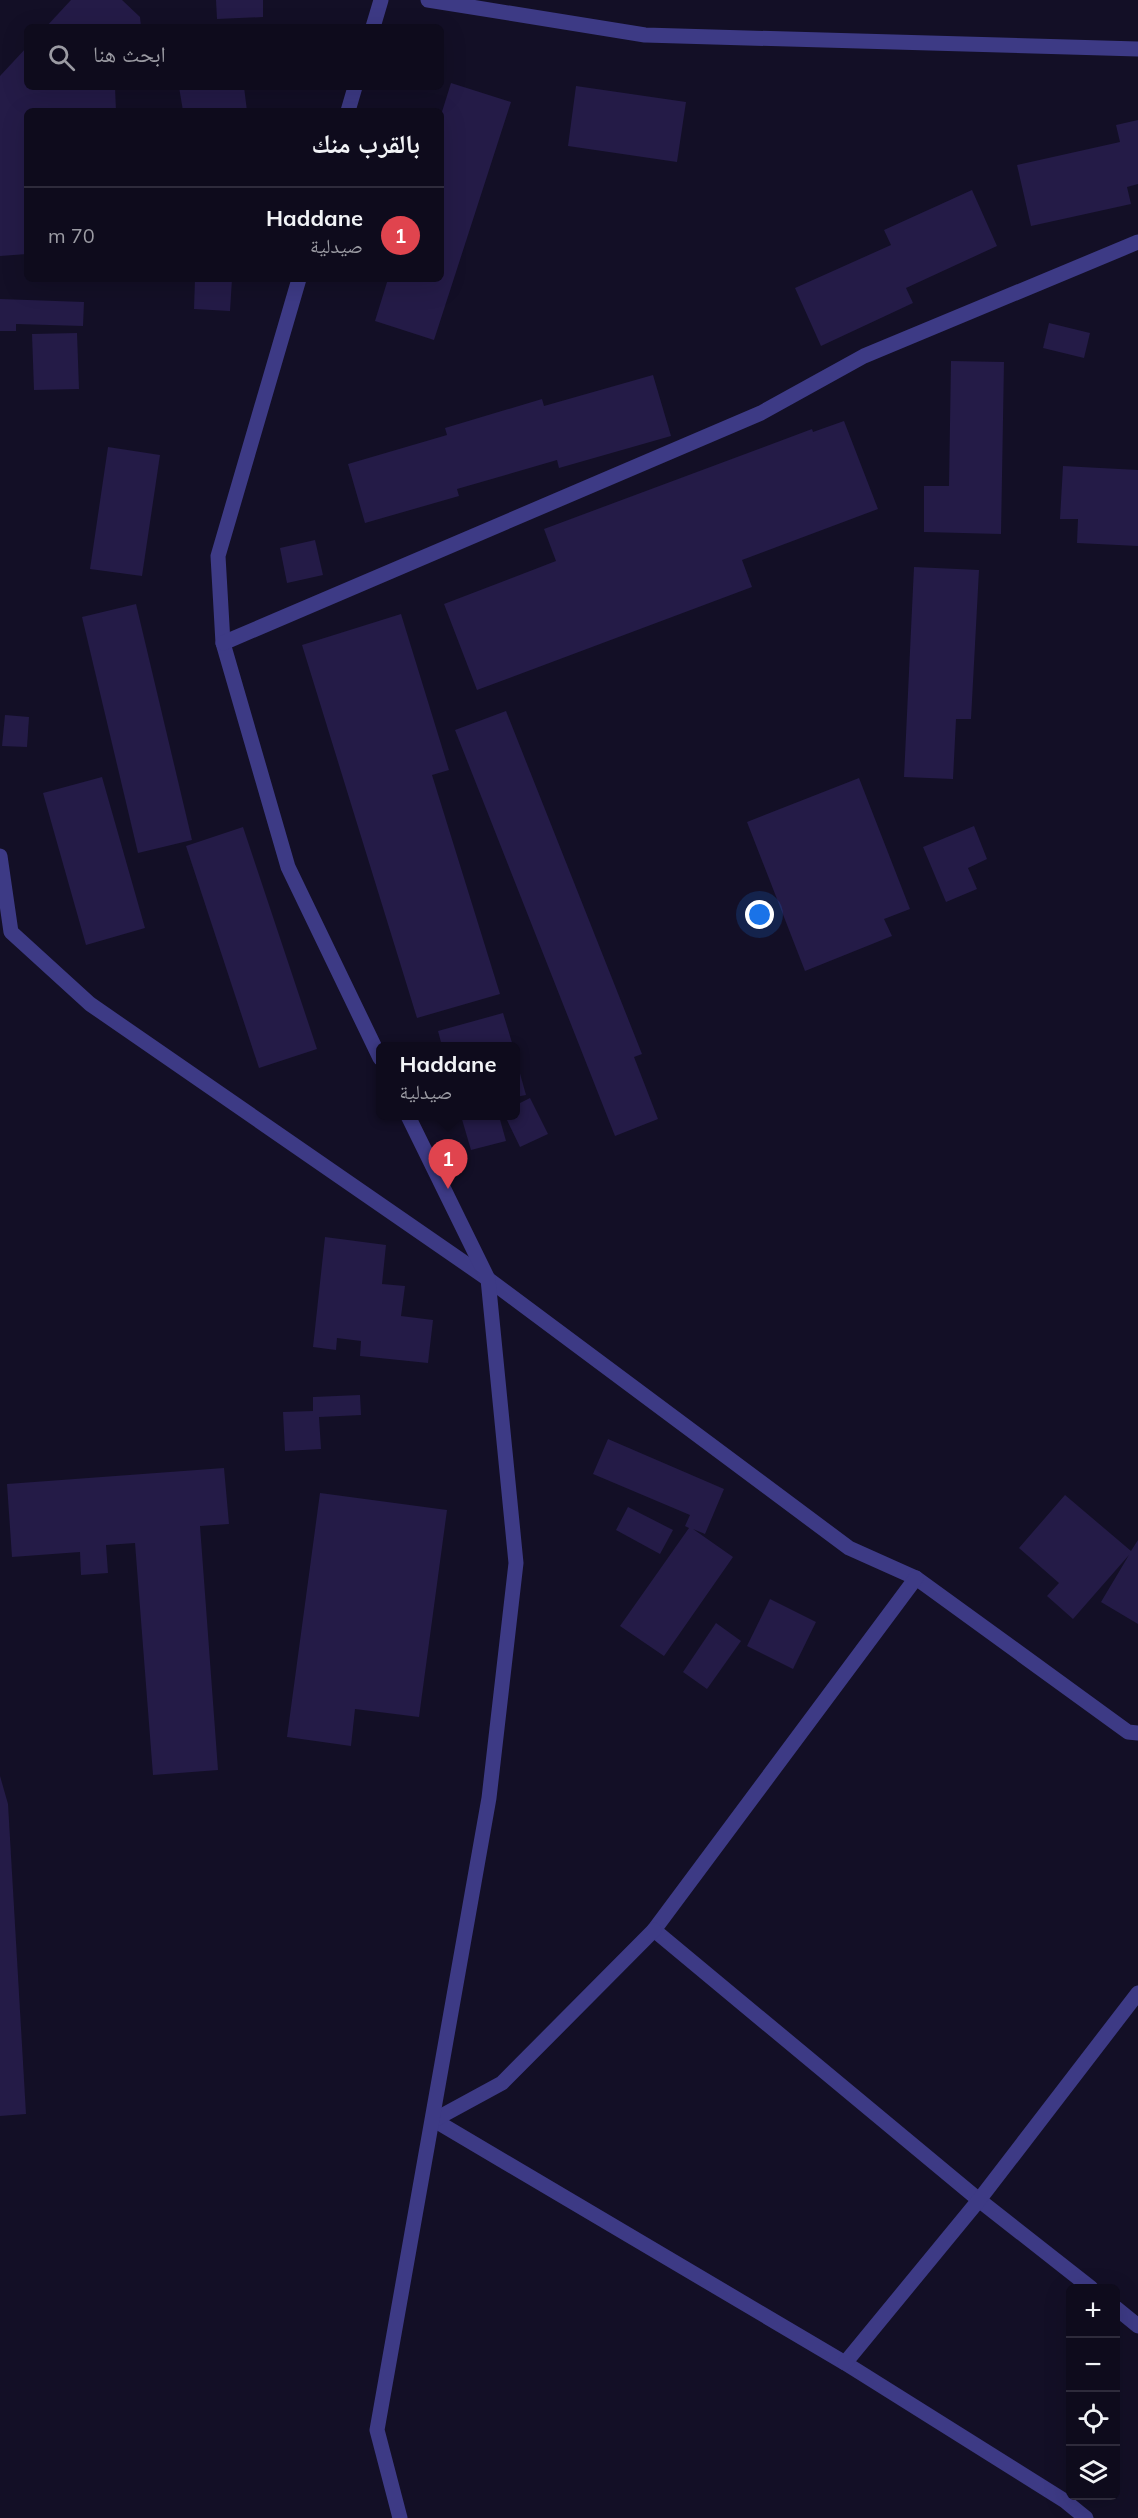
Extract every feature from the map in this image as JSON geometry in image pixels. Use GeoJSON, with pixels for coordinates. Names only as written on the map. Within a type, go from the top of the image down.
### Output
{"type":"FeatureCollection","features":[{"type":"Feature","properties":{"kind":"street"},"geometry":{"type":"LineString","coordinates":[[374,24],[381,0]]}},
{"type":"Feature","properties":{"kind":"street"},"geometry":{"type":"LineString","coordinates":[[428,0],[645,35],[1138,50]]}},
{"type":"Feature","properties":{"kind":"street"},"geometry":{"type":"LineString","coordinates":[[349,108],[354,90]]}},
{"type":"Feature","properties":{"kind":"street"},"geometry":{"type":"LineString","coordinates":[[223,643],[760,413],[864,356],[1138,242]]}},
{"type":"Feature","properties":{"kind":"street"},"geometry":{"type":"LineString","coordinates":[[298,282],[218,556],[223,643],[288,867],[376,1048]]}},
{"type":"Feature","properties":{"kind":"street"},"geometry":{"type":"LineString","coordinates":[[0,856],[11,932],[90,1004],[488,1279],[849,1548],[916,1578],[1128,1732],[1138,1733]]}},
{"type":"Feature","properties":{"kind":"street"},"geometry":{"type":"LineString","coordinates":[[400,2518],[377,2430],[434,2120],[489,1798],[516,1563],[488,1279],[410,1120]]}},
{"type":"Feature","properties":{"kind":"street"},"geometry":{"type":"LineString","coordinates":[[434,2120],[502,2083],[654,1930],[916,1578]]}},
{"type":"Feature","properties":{"kind":"street"},"geometry":{"type":"LineString","coordinates":[[654,1930],[979,2200],[1085,2284]]}},
{"type":"Feature","properties":{"kind":"street"},"geometry":{"type":"LineString","coordinates":[[845,2363],[979,2200],[1138,1993]]}},
{"type":"Feature","properties":{"kind":"street"},"geometry":{"type":"LineString","coordinates":[[434,2120],[845,2363],[1065,2501],[1086,2518]]}},
{"type":"Feature","properties":{"kind":"street"},"geometry":{"type":"LineString","coordinates":[[1120,2311],[1138,2326]]}},
{"type":"Feature","properties":{"kind":"building"},"geometry":{"type":"Polygon","coordinates":[[[71,0],[122,0],[140,17],[141,24],[49,24],[71,0]]]}},
{"type":"Feature","properties":{"kind":"building"},"geometry":{"type":"Polygon","coordinates":[[[216,0],[263,0],[263,17],[217,19],[216,0]]]}},
{"type":"Feature","properties":{"kind":"building"},"geometry":{"type":"Polygon","coordinates":[[[24,50],[24,90],[115,90],[116,108],[24,108],[24,254],[0,256],[0,76],[24,50]]]}},
{"type":"Feature","properties":{"kind":"building"},"geometry":{"type":"Polygon","coordinates":[[[451,83],[511,102],[434,340],[375,321],[387,282],[444,282],[443,108],[451,83]]]}},
{"type":"Feature","properties":{"kind":"building"},"geometry":{"type":"Polygon","coordinates":[[[576,86],[686,102],[677,162],[568,146],[576,86]]]}},
{"type":"Feature","properties":{"kind":"building"},"geometry":{"type":"Polygon","coordinates":[[[180,90],[244,90],[247,108],[182,108],[180,90]]]}},
{"type":"Feature","properties":{"kind":"building"},"geometry":{"type":"Polygon","coordinates":[[[1138,120],[1138,184],[1127,187],[1131,204],[1031,226],[1017,165],[1120,142],[1116,125],[1138,120]]]}},
{"type":"Feature","properties":{"kind":"building"},"geometry":{"type":"Polygon","coordinates":[[[972,190],[997,246],[906,288],[913,303],[821,346],[795,288],[891,245],[884,230],[972,190]]]}},
{"type":"Feature","properties":{"kind":"building"},"geometry":{"type":"Polygon","coordinates":[[[195,282],[232,282],[230,311],[194,309],[195,282]]]}},
{"type":"Feature","properties":{"kind":"building"},"geometry":{"type":"Polygon","coordinates":[[[0,299],[84,302],[83,326],[16,324],[16,331],[0,331],[0,299]]]}},
{"type":"Feature","properties":{"kind":"building"},"geometry":{"type":"Polygon","coordinates":[[[1049,323],[1090,333],[1084,358],[1043,348],[1049,323]]]}},
{"type":"Feature","properties":{"kind":"building"},"geometry":{"type":"Polygon","coordinates":[[[77,333],[79,389],[34,390],[32,334],[77,333]]]}},
{"type":"Feature","properties":{"kind":"building"},"geometry":{"type":"Polygon","coordinates":[[[951,361],[1004,362],[1001,534],[924,532],[924,486],[949,486],[951,361]]]}},
{"type":"Feature","properties":{"kind":"building"},"geometry":{"type":"Polygon","coordinates":[[[653,375],[671,436],[559,468],[557,460],[457,489],[459,496],[365,523],[348,464],[447,435],[445,428],[542,399],[544,406],[653,375]]]}},
{"type":"Feature","properties":{"kind":"building"},"geometry":{"type":"Polygon","coordinates":[[[844,421],[878,509],[742,560],[752,587],[477,690],[444,604],[556,561],[544,529],[812,429],[813,432],[844,421]]]}},
{"type":"Feature","properties":{"kind":"building"},"geometry":{"type":"Polygon","coordinates":[[[108,447],[160,455],[142,576],[90,569],[108,447]]]}},
{"type":"Feature","properties":{"kind":"building"},"geometry":{"type":"Polygon","coordinates":[[[1063,466],[1138,470],[1138,546],[1077,543],[1078,519],[1060,519],[1063,466]]]}},
{"type":"Feature","properties":{"kind":"building"},"geometry":{"type":"Polygon","coordinates":[[[315,540],[323,575],[287,583],[280,548],[315,540]]]}},
{"type":"Feature","properties":{"kind":"building"},"geometry":{"type":"Polygon","coordinates":[[[914,567],[979,570],[971,719],[956,719],[953,779],[904,777],[914,567]]]}},
{"type":"Feature","properties":{"kind":"building"},"geometry":{"type":"Polygon","coordinates":[[[136,604],[192,840],[138,853],[82,617],[136,604]]]}},
{"type":"Feature","properties":{"kind":"building"},"geometry":{"type":"Polygon","coordinates":[[[401,614],[449,770],[432,775],[500,994],[417,1018],[302,645],[401,614]]]}},
{"type":"Feature","properties":{"kind":"building"},"geometry":{"type":"Polygon","coordinates":[[[506,711],[642,1054],[634,1057],[658,1119],[615,1136],[455,730],[506,711]]]}},
{"type":"Feature","properties":{"kind":"building"},"geometry":{"type":"Polygon","coordinates":[[[5,715],[29,717],[27,747],[2,746],[5,715]]]}},
{"type":"Feature","properties":{"kind":"building"},"geometry":{"type":"Polygon","coordinates":[[[102,777],[145,928],[86,945],[43,793],[102,777]]]}},
{"type":"Feature","properties":{"kind":"building"},"geometry":{"type":"Polygon","coordinates":[[[859,778],[910,909],[884,919],[892,936],[805,971],[747,822],[859,778]]]}},
{"type":"Feature","properties":{"kind":"building"},"geometry":{"type":"Polygon","coordinates":[[[974,826],[987,859],[968,868],[977,889],[946,902],[923,847],[974,826]]]}},
{"type":"Feature","properties":{"kind":"building"},"geometry":{"type":"Polygon","coordinates":[[[243,827],[317,1049],[259,1068],[186,846],[243,827]]]}},
{"type":"Feature","properties":{"kind":"building"},"geometry":{"type":"Polygon","coordinates":[[[503,1013],[512,1042],[441,1042],[438,1031],[503,1013]]]}},
{"type":"Feature","properties":{"kind":"building"},"geometry":{"type":"Polygon","coordinates":[[[520,1073],[526,1095],[520,1096],[520,1073]]]}},
{"type":"Feature","properties":{"kind":"building"},"geometry":{"type":"Polygon","coordinates":[[[530,1098],[548,1134],[520,1147],[507,1120],[520,1120],[520,1103],[530,1098]]]}},
{"type":"Feature","properties":{"kind":"building"},"geometry":{"type":"Polygon","coordinates":[[[462,1120],[500,1120],[506,1141],[471,1150],[462,1120]]]}},
{"type":"Feature","properties":{"kind":"building"},"geometry":{"type":"Polygon","coordinates":[[[325,1237],[386,1245],[382,1284],[405,1286],[401,1316],[433,1320],[428,1363],[360,1356],[361,1341],[337,1338],[336,1350],[313,1347],[325,1237]]]}},
{"type":"Feature","properties":{"kind":"building"},"geometry":{"type":"Polygon","coordinates":[[[360,1395],[361,1415],[319,1417],[321,1449],[285,1451],[283,1412],[313,1411],[313,1397],[360,1395]]]}},
{"type":"Feature","properties":{"kind":"building"},"geometry":{"type":"Polygon","coordinates":[[[608,1439],[724,1489],[705,1534],[693,1529],[733,1557],[664,1656],[620,1626],[689,1528],[685,1526],[690,1515],[593,1474],[608,1439]]]}},
{"type":"Feature","properties":{"kind":"building"},"geometry":{"type":"Polygon","coordinates":[[[224,1468],[229,1524],[200,1526],[218,1770],[153,1775],[135,1543],[106,1545],[108,1573],[81,1575],[80,1552],[12,1557],[7,1484],[224,1468]]]}},
{"type":"Feature","properties":{"kind":"building"},"geometry":{"type":"Polygon","coordinates":[[[320,1493],[447,1510],[419,1717],[355,1709],[351,1746],[287,1737],[320,1493]]]}},
{"type":"Feature","properties":{"kind":"building"},"geometry":{"type":"Polygon","coordinates":[[[1065,1495],[1131,1551],[1138,1540],[1138,1624],[1101,1602],[1129,1555],[1073,1619],[1047,1596],[1059,1583],[1019,1548],[1065,1495]]]}},
{"type":"Feature","properties":{"kind":"building"},"geometry":{"type":"Polygon","coordinates":[[[628,1507],[673,1530],[660,1554],[616,1530],[628,1507]]]}},
{"type":"Feature","properties":{"kind":"building"},"geometry":{"type":"Polygon","coordinates":[[[770,1599],[816,1622],[793,1669],[747,1646],[770,1599]]]}},
{"type":"Feature","properties":{"kind":"building"},"geometry":{"type":"Polygon","coordinates":[[[716,1623],[741,1641],[707,1689],[683,1672],[716,1623]]]}},
{"type":"Feature","properties":{"kind":"building"},"geometry":{"type":"Polygon","coordinates":[[[0,1776],[8,1804],[26,2114],[0,2116],[0,1776]]]}},
{"type":"Feature","properties":{"kind":"place","name":"Haddane"},"geometry":{"type":"Point","coordinates":[448,1189]}}]}
